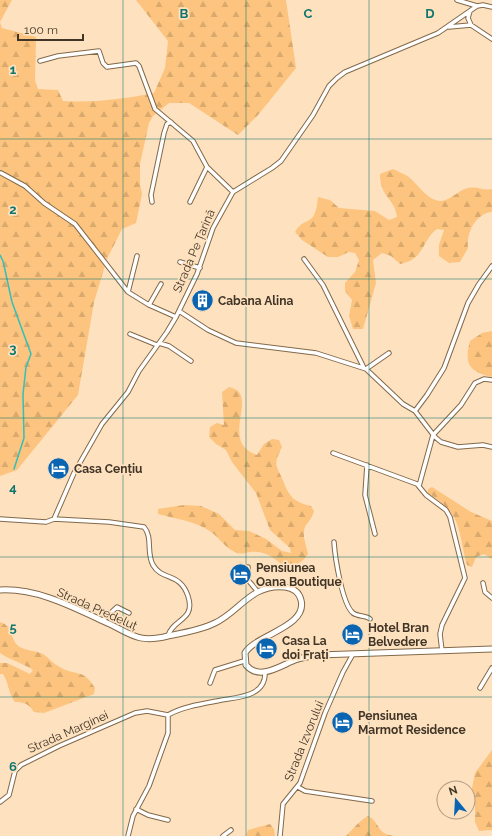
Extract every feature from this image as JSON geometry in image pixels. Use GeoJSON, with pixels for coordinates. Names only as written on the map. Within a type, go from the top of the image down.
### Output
{"type":"FeatureCollection","features":[{"type":"Feature","properties":{"kind":"main road","name":"Strada Predeluț"},"geometry":{"type":"LineString","coordinates":[[0,590],[30,592],[103,620],[142,639],[155,639],[216,623],[245,599],[258,592],[277,587],[288,588],[296,592],[301,605],[298,615],[293,620],[247,649],[244,661]]}},
{"type":"Feature","properties":{"kind":"main road"},"geometry":{"type":"LineString","coordinates":[[244,661],[248,668],[253,671],[265,672],[304,657],[319,655],[492,649]]}},
{"type":"Feature","properties":{"kind":"street"},"geometry":{"type":"LineString","coordinates":[[457,0],[477,6],[483,5],[492,7]]}},
{"type":"Feature","properties":{"kind":"street","name":"Strada Pe Țarină"},"geometry":{"type":"LineString","coordinates":[[54,519],[74,473],[102,424],[128,392],[176,317],[200,268],[213,228],[233,192],[281,161],[313,114],[329,86],[337,78],[345,72],[438,33],[477,6]]}},
{"type":"Feature","properties":{"kind":"street"},"geometry":{"type":"LineString","coordinates":[[470,11],[468,18],[471,25],[492,39]]}},
{"type":"Feature","properties":{"kind":"street"},"geometry":{"type":"LineString","coordinates":[[447,27],[471,25]]}},
{"type":"Feature","properties":{"kind":"street"},"geometry":{"type":"LineString","coordinates":[[40,61],[58,56],[99,51],[103,63],[107,67],[136,63],[139,66],[155,109],[193,141],[207,167],[233,192]]}},
{"type":"Feature","properties":{"kind":"street"},"geometry":{"type":"LineString","coordinates":[[152,202],[151,195],[164,133],[167,124],[170,122]]}},
{"type":"Feature","properties":{"kind":"street"},"geometry":{"type":"LineString","coordinates":[[190,202],[207,167]]}},
{"type":"Feature","properties":{"kind":"street"},"geometry":{"type":"LineString","coordinates":[[1,174],[25,186],[44,203],[75,224],[128,292],[149,306],[176,317]]}},
{"type":"Feature","properties":{"kind":"street"},"geometry":{"type":"LineString","coordinates":[[128,292],[137,256]]}},
{"type":"Feature","properties":{"kind":"street"},"geometry":{"type":"LineString","coordinates":[[304,259],[323,285],[365,368],[404,404],[415,410],[433,435],[441,442],[452,446],[492,447]]}},
{"type":"Feature","properties":{"kind":"street"},"geometry":{"type":"LineString","coordinates":[[180,262],[200,268]]}},
{"type":"Feature","properties":{"kind":"street"},"geometry":{"type":"LineString","coordinates":[[415,410],[428,395],[444,368],[468,303],[492,266]]}},
{"type":"Feature","properties":{"kind":"street"},"geometry":{"type":"LineString","coordinates":[[149,306],[161,284]]}},
{"type":"Feature","properties":{"kind":"street"},"geometry":{"type":"LineString","coordinates":[[178,311],[213,333],[236,343],[316,353],[365,368],[389,353]]}},
{"type":"Feature","properties":{"kind":"street"},"geometry":{"type":"LineString","coordinates":[[130,334],[158,344],[169,346],[191,361]]}},
{"type":"Feature","properties":{"kind":"street"},"geometry":{"type":"LineString","coordinates":[[419,486],[433,435],[461,405],[475,383],[484,379],[492,380]]}},
{"type":"Feature","properties":{"kind":"street"},"geometry":{"type":"LineString","coordinates":[[333,453],[413,482],[419,486],[426,495],[446,510],[450,517],[464,575],[464,581],[442,625],[440,634],[442,650]]}},
{"type":"Feature","properties":{"kind":"street"},"geometry":{"type":"LineString","coordinates":[[367,465],[365,495],[375,534]]}},
{"type":"Feature","properties":{"kind":"street"},"geometry":{"type":"LineString","coordinates":[[0,519],[46,522],[54,519],[128,524],[140,526],[146,530],[153,566],[161,573],[176,578],[182,583],[190,602],[190,610],[186,616],[171,630],[168,636]]}},
{"type":"Feature","properties":{"kind":"street"},"geometry":{"type":"LineString","coordinates":[[334,542],[335,556],[345,603],[353,614],[370,619]]}},
{"type":"Feature","properties":{"kind":"street"},"geometry":{"type":"LineString","coordinates":[[248,567],[248,580],[258,592]]}},
{"type":"Feature","properties":{"kind":"street"},"geometry":{"type":"LineString","coordinates":[[483,583],[485,592],[492,598]]}},
{"type":"Feature","properties":{"kind":"street"},"geometry":{"type":"LineString","coordinates":[[103,620],[117,607],[129,613]]}},
{"type":"Feature","properties":{"kind":"street","name":"Strada Izvorului"},"geometry":{"type":"LineString","coordinates":[[280,836],[284,804],[298,787],[325,712],[353,654]]}},
{"type":"Feature","properties":{"kind":"street"},"geometry":{"type":"LineString","coordinates":[[210,683],[215,670],[244,661]]}},
{"type":"Feature","properties":{"kind":"street"},"geometry":{"type":"LineString","coordinates":[[480,688],[492,668]]}},
{"type":"Feature","properties":{"kind":"street"},"geometry":{"type":"LineString","coordinates":[[128,836],[136,809],[149,786],[168,733],[168,715],[198,705],[248,695],[261,686],[264,680],[265,672]]}},
{"type":"Feature","properties":{"kind":"street","name":"Strada Marginei"},"geometry":{"type":"LineString","coordinates":[[0,802],[9,795],[15,771],[21,765],[135,713],[147,711],[168,715]]}},
{"type":"Feature","properties":{"kind":"street"},"geometry":{"type":"LineString","coordinates":[[298,787],[305,791],[372,801]]}},
{"type":"Feature","properties":{"kind":"street"},"geometry":{"type":"LineString","coordinates":[[136,809],[148,816],[168,820]]}},
{"type":"Feature","properties":{"kind":"street"},"geometry":{"type":"LineString","coordinates":[[223,836],[231,830]]}},
{"type":"Feature","properties":{"kind":"green space"},"geometry":{"type":"Polygon","coordinates":[[[0,0],[12,0],[0,22],[0,0]]]}},
{"type":"Feature","properties":{"kind":"green space"},"geometry":{"type":"Polygon","coordinates":[[[136,0],[286,0],[296,68],[258,115],[238,135],[189,103],[169,103],[153,116],[149,123],[140,164],[140,185],[142,194],[136,223],[122,229],[107,259],[94,302],[78,395],[17,470],[0,476],[0,22],[2,28],[36,37],[35,80],[38,89],[58,90],[63,101],[108,100],[154,93],[165,68],[168,41],[136,0]]]}},
{"type":"Feature","properties":{"kind":"green space"},"geometry":{"type":"Polygon","coordinates":[[[393,169],[404,174],[424,193],[437,201],[446,200],[468,188],[492,189],[492,212],[481,216],[473,225],[470,230],[468,248],[460,262],[449,263],[439,256],[439,245],[444,230],[437,229],[430,236],[417,256],[410,261],[400,264],[391,256],[382,253],[373,260],[376,283],[363,329],[353,329],[349,316],[352,300],[345,291],[345,283],[355,272],[359,260],[355,253],[349,252],[338,257],[328,257],[302,240],[295,232],[301,225],[314,216],[318,197],[330,200],[339,208],[375,211],[389,220],[397,217],[394,206],[382,188],[380,174],[393,169]]]}},
{"type":"Feature","properties":{"kind":"green space"},"geometry":{"type":"Polygon","coordinates":[[[492,331],[491,377],[473,369],[468,361],[468,349],[470,341],[482,333],[492,331]]]}},
{"type":"Feature","properties":{"kind":"green space"},"geometry":{"type":"Polygon","coordinates":[[[229,387],[237,390],[241,397],[242,405],[239,433],[241,442],[247,449],[257,455],[264,444],[272,439],[279,440],[282,447],[276,462],[286,488],[294,499],[311,506],[314,511],[312,517],[306,525],[304,532],[304,539],[308,554],[298,564],[285,568],[274,558],[260,552],[237,553],[228,548],[214,534],[199,525],[158,514],[158,509],[184,505],[201,506],[219,514],[235,530],[249,531],[266,539],[282,551],[291,553],[290,548],[270,530],[256,493],[232,462],[226,450],[216,444],[209,437],[210,427],[217,423],[224,425],[222,392],[229,387]]]}},
{"type":"Feature","properties":{"kind":"green space"},"geometry":{"type":"Polygon","coordinates":[[[432,487],[471,512],[492,521],[492,559],[484,554],[476,557],[472,567],[467,565],[457,523],[447,508],[428,493],[428,489],[432,487]]]}},
{"type":"Feature","properties":{"kind":"green space"},"geometry":{"type":"Polygon","coordinates":[[[0,622],[8,627],[18,646],[43,654],[58,666],[86,677],[95,688],[94,694],[44,713],[34,712],[26,704],[15,702],[5,677],[3,674],[0,674],[0,663],[7,663],[30,674],[33,670],[0,653],[0,622]]]}},
{"type":"Feature","properties":{"kind":"green space"},"geometry":{"type":"Polygon","coordinates":[[[492,750],[492,830],[479,831],[475,822],[476,780],[474,780],[475,773],[492,750]]]}},
{"type":"Feature","properties":{"kind":"green space"},"geometry":{"type":"Polygon","coordinates":[[[368,816],[373,819],[384,833],[394,836],[346,836],[368,816]]]}},
{"type":"Feature","properties":{"kind":"green space"},"geometry":{"type":"Polygon","coordinates":[[[270,824],[274,829],[275,836],[246,836],[248,830],[270,824]]]}},
{"type":"Feature","properties":{"kind":"waterway"},"geometry":{"type":"LineString","coordinates":[[0,255],[3,261],[12,302],[31,354],[26,367],[23,394],[24,438],[14,469]]}},
{"type":"Feature","properties":{"kind":"place","name":"Cabana Alina"},"geometry":{"type":"Point","coordinates":[202,301]}},
{"type":"Feature","properties":{"kind":"place","name":"Casa Cențiu"},"geometry":{"type":"Point","coordinates":[59,469]}},
{"type":"Feature","properties":{"kind":"place","name":"Pensiunea Oana Boutique"},"geometry":{"type":"Point","coordinates":[241,575]}},
{"type":"Feature","properties":{"kind":"place","name":"Hotel Bran Belvedere"},"geometry":{"type":"Point","coordinates":[352,635]}},
{"type":"Feature","properties":{"kind":"place","name":"Casa La doi Frați"},"geometry":{"type":"Point","coordinates":[266,648]}},
{"type":"Feature","properties":{"kind":"place","name":"Pensiunea Marmot Residence"},"geometry":{"type":"Point","coordinates":[342,723]}}]}
